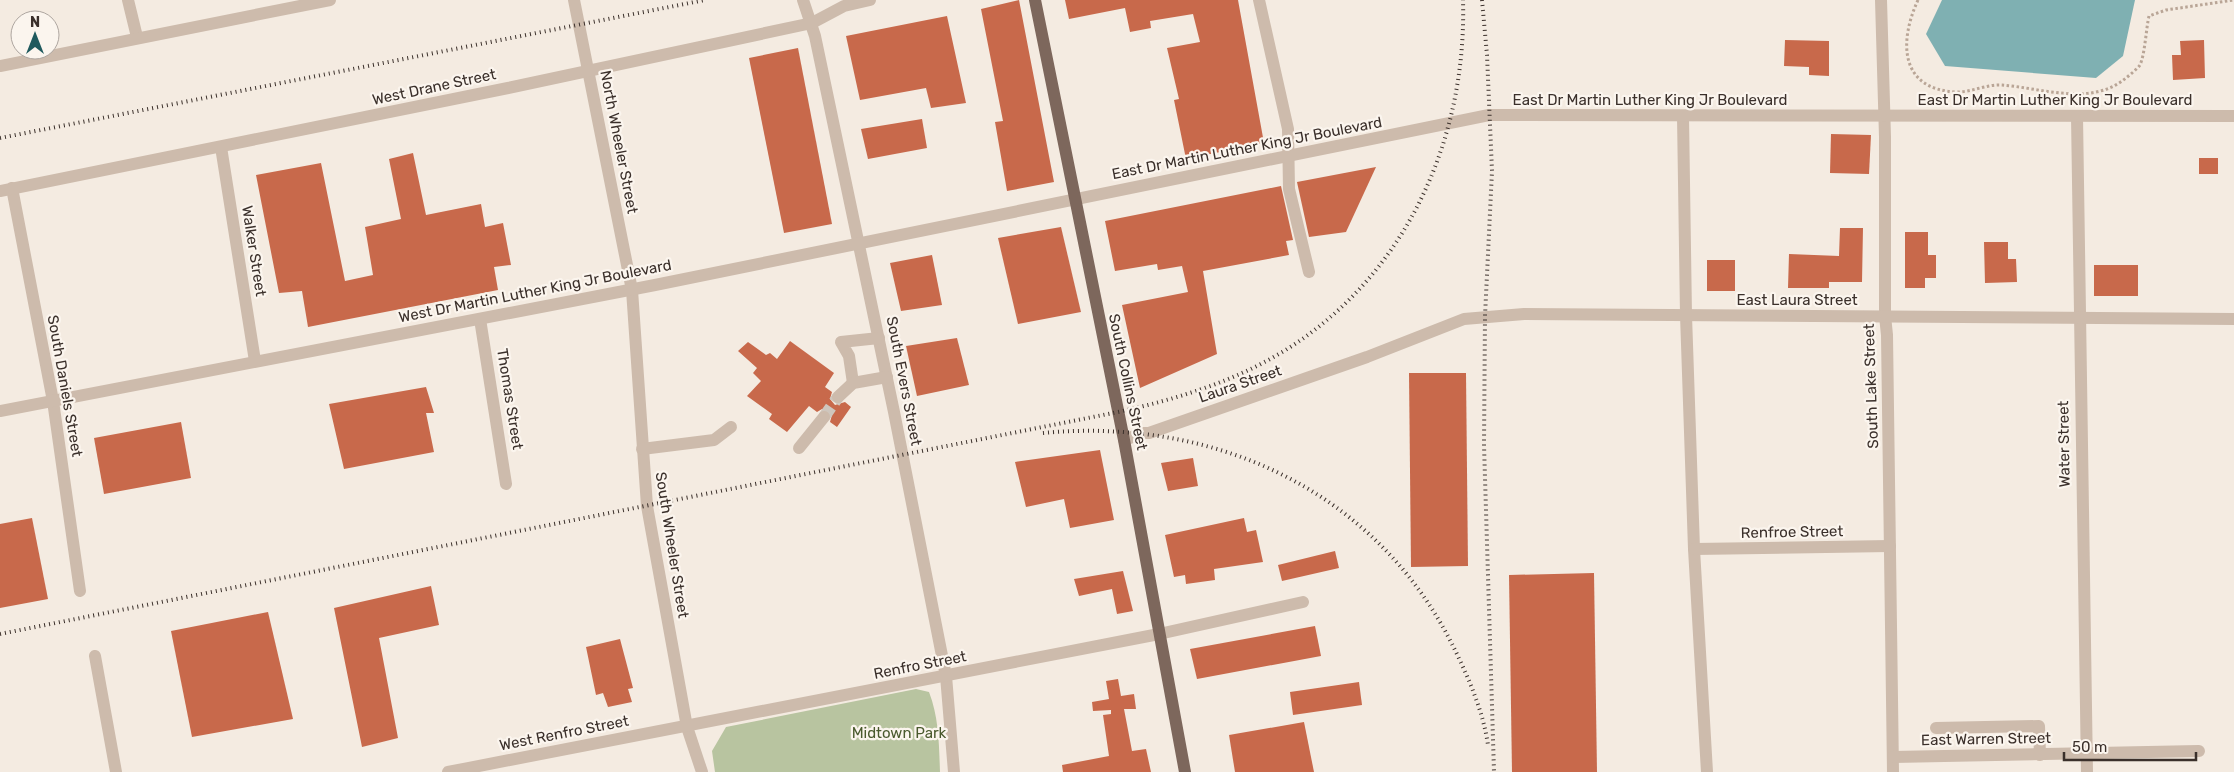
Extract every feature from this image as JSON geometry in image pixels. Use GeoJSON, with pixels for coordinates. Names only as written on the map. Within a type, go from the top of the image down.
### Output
{"type":"FeatureCollection","features":[{"type":"Feature","properties":{"kind":"main road","name":"South Collins Street"},"geometry":{"type":"LineString","coordinates":[[1036,0],[1074,199],[1124,440],[1185,772]]}},
{"type":"Feature","properties":{"kind":"street"},"geometry":{"type":"LineString","coordinates":[[128,0],[137,37]]}},
{"type":"Feature","properties":{"kind":"street"},"geometry":{"type":"LineString","coordinates":[[0,66],[137,37],[330,0]]}},
{"type":"Feature","properties":{"kind":"street","name":"North Wheeler Street"},"geometry":{"type":"LineString","coordinates":[[574,0],[632,290]]}},
{"type":"Feature","properties":{"kind":"street","name":"South Evers Street"},"geometry":{"type":"LineString","coordinates":[[804,0],[812,23],[887,377],[946,676],[954,772]]}},
{"type":"Feature","properties":{"kind":"street","name":"West Drane Street"},"geometry":{"type":"LineString","coordinates":[[6,190],[221,147],[812,23],[844,6],[870,0]]}},
{"type":"Feature","properties":{"kind":"street"},"geometry":{"type":"LineString","coordinates":[[1259,0],[1288,129],[1289,189],[1309,272]]}},
{"type":"Feature","properties":{"kind":"street","name":"South Lake Street"},"geometry":{"type":"LineString","coordinates":[[1881,0],[1885,137],[1885,316],[1888,335],[1893,772]]}},
{"type":"Feature","properties":{"kind":"street","name":"East Dr Martin Luther King Jr Boulevard"},"geometry":{"type":"LineString","coordinates":[[1074,199],[1287,158],[1490,115],[2234,116]]}},
{"type":"Feature","properties":{"kind":"street"},"geometry":{"type":"LineString","coordinates":[[1683,116],[1686,315],[1694,549],[1708,772]]}},
{"type":"Feature","properties":{"kind":"street","name":"Water Street"},"geometry":{"type":"LineString","coordinates":[[2076,116],[2087,772]]}},
{"type":"Feature","properties":{"kind":"street","name":"Walker Street"},"geometry":{"type":"LineString","coordinates":[[221,147],[254,361]]}},
{"type":"Feature","properties":{"kind":"street","name":"South Daniels Street"},"geometry":{"type":"LineString","coordinates":[[6,190],[54,401],[80,591]]}},
{"type":"Feature","properties":{"kind":"street","name":"West Dr Martin Luther King Jr Boulevard"},"geometry":{"type":"LineString","coordinates":[[0,411],[632,290],[1074,199]]}},
{"type":"Feature","properties":{"kind":"street","name":"South Wheeler Street"},"geometry":{"type":"LineString","coordinates":[[632,290],[646,506],[687,727],[702,772]]}},
{"type":"Feature","properties":{"kind":"street","name":"East Laura Street"},"geometry":{"type":"LineString","coordinates":[[1367,357],[1464,320],[1485,316],[1524,314],[2234,319]]}},
{"type":"Feature","properties":{"kind":"street","name":"Thomas Street"},"geometry":{"type":"LineString","coordinates":[[480,319],[506,484]]}},
{"type":"Feature","properties":{"kind":"street"},"geometry":{"type":"LineString","coordinates":[[853,383],[850,356],[841,342],[878,338]]}},
{"type":"Feature","properties":{"kind":"street","name":"Laura Street"},"geometry":{"type":"LineString","coordinates":[[1124,440],[1367,357]]}},
{"type":"Feature","properties":{"kind":"street"},"geometry":{"type":"LineString","coordinates":[[838,397],[853,383],[887,377]]}},
{"type":"Feature","properties":{"kind":"street"},"geometry":{"type":"LineString","coordinates":[[800,448],[824,417]]}},
{"type":"Feature","properties":{"kind":"street"},"geometry":{"type":"LineString","coordinates":[[642,449],[714,440],[731,427]]}},
{"type":"Feature","properties":{"kind":"street","name":"Renfroe Street"},"geometry":{"type":"LineString","coordinates":[[1694,549],[1890,546]]}},
{"type":"Feature","properties":{"kind":"street","name":"Renfro Street"},"geometry":{"type":"LineString","coordinates":[[687,727],[1159,634],[1303,602]]}},
{"type":"Feature","properties":{"kind":"street"},"geometry":{"type":"LineString","coordinates":[[95,656],[116,772]]}},
{"type":"Feature","properties":{"kind":"street"},"geometry":{"type":"LineString","coordinates":[[1936,728],[2039,726],[2040,755]]}},
{"type":"Feature","properties":{"kind":"street","name":"West Renfro Street"},"geometry":{"type":"LineString","coordinates":[[448,772],[687,727]]}},
{"type":"Feature","properties":{"kind":"street","name":"East Warren Street"},"geometry":{"type":"LineString","coordinates":[[1893,757],[2199,751]]}},
{"type":"Feature","properties":{"kind":"path"},"geometry":{"type":"LineString","coordinates":[[1918,0],[1909,19],[1904,45],[1910,67],[1920,80],[1938,89],[1957,92],[1999,85],[2085,94],[2105,91],[2125,79],[2140,65],[2149,16],[2166,10],[2234,0]]}},
{"type":"Feature","properties":{"kind":"green space","name":"Midtown Park"},"geometry":{"type":"Polygon","coordinates":[[[916,689],[929,692],[935,712],[940,772],[715,772],[712,751],[726,727],[916,689]]]}},
{"type":"Feature","properties":{"kind":"water"},"geometry":{"type":"Polygon","coordinates":[[[1942,0],[2135,0],[2123,56],[2096,78],[1945,66],[1926,34],[1942,0]]]}},
{"type":"Feature","properties":{"kind":"building"},"geometry":{"type":"Polygon","coordinates":[[[1019,0],[1054,182],[1007,191],[995,122],[1003,121],[981,9],[1019,0]]]}},
{"type":"Feature","properties":{"kind":"building"},"geometry":{"type":"Polygon","coordinates":[[[1065,0],[1238,0],[1264,143],[1186,159],[1174,100],[1179,99],[1167,48],[1200,42],[1193,14],[1150,21],[1151,28],[1130,32],[1125,8],[1069,19],[1065,0]]]}},
{"type":"Feature","properties":{"kind":"building"},"geometry":{"type":"Polygon","coordinates":[[[947,16],[966,103],[931,108],[926,88],[860,100],[846,36],[947,16]]]}},
{"type":"Feature","properties":{"kind":"building"},"geometry":{"type":"Polygon","coordinates":[[[1785,40],[1829,41],[1829,76],[1809,75],[1809,67],[1784,66],[1785,40]]]}},
{"type":"Feature","properties":{"kind":"building"},"geometry":{"type":"Polygon","coordinates":[[[2204,40],[2205,78],[2173,80],[2172,55],[2181,55],[2180,41],[2204,40]]]}},
{"type":"Feature","properties":{"kind":"building"},"geometry":{"type":"Polygon","coordinates":[[[798,48],[832,224],[784,233],[749,58],[798,48]]]}},
{"type":"Feature","properties":{"kind":"building"},"geometry":{"type":"Polygon","coordinates":[[[922,119],[927,148],[868,159],[861,129],[922,119]]]}},
{"type":"Feature","properties":{"kind":"building"},"geometry":{"type":"Polygon","coordinates":[[[1831,134],[1871,135],[1869,174],[1830,173],[1831,134]]]}},
{"type":"Feature","properties":{"kind":"building"},"geometry":{"type":"Polygon","coordinates":[[[413,153],[426,215],[481,204],[485,227],[503,223],[511,265],[494,267],[498,290],[308,327],[302,291],[279,293],[256,175],[321,163],[345,281],[373,275],[365,227],[401,219],[389,159],[413,153]]]}},
{"type":"Feature","properties":{"kind":"building"},"geometry":{"type":"Polygon","coordinates":[[[2199,158],[2218,158],[2218,174],[2199,174],[2199,158]]]}},
{"type":"Feature","properties":{"kind":"building"},"geometry":{"type":"Polygon","coordinates":[[[1376,167],[1346,232],[1309,237],[1297,182],[1376,167]]]}},
{"type":"Feature","properties":{"kind":"building"},"geometry":{"type":"Polygon","coordinates":[[[1281,186],[1293,240],[1286,241],[1289,255],[1203,271],[1217,354],[1140,388],[1122,305],[1188,292],[1182,266],[1158,270],[1157,264],[1115,271],[1105,221],[1281,186]]]}},
{"type":"Feature","properties":{"kind":"building"},"geometry":{"type":"Polygon","coordinates":[[[1061,227],[1081,312],[1018,324],[998,238],[1061,227]]]}},
{"type":"Feature","properties":{"kind":"building"},"geometry":{"type":"Polygon","coordinates":[[[1840,228],[1863,228],[1862,282],[1829,282],[1829,288],[1788,288],[1789,254],[1839,256],[1840,228]]]}},
{"type":"Feature","properties":{"kind":"building"},"geometry":{"type":"Polygon","coordinates":[[[1905,232],[1928,232],[1928,255],[1936,255],[1936,278],[1925,278],[1925,288],[1905,288],[1905,232]]]}},
{"type":"Feature","properties":{"kind":"building"},"geometry":{"type":"Polygon","coordinates":[[[1984,242],[2008,242],[2008,259],[2016,259],[2017,282],[1985,283],[1984,242]]]}},
{"type":"Feature","properties":{"kind":"building"},"geometry":{"type":"Polygon","coordinates":[[[932,255],[942,305],[901,311],[890,263],[932,255]]]}},
{"type":"Feature","properties":{"kind":"building"},"geometry":{"type":"Polygon","coordinates":[[[1707,260],[1735,260],[1735,291],[1707,291],[1707,260]]]}},
{"type":"Feature","properties":{"kind":"building"},"geometry":{"type":"Polygon","coordinates":[[[2094,265],[2138,265],[2138,296],[2094,296],[2094,265]]]}},
{"type":"Feature","properties":{"kind":"building"},"geometry":{"type":"Polygon","coordinates":[[[957,338],[969,385],[917,396],[906,346],[957,338]]]}},
{"type":"Feature","properties":{"kind":"building"},"geometry":{"type":"Polygon","coordinates":[[[790,341],[834,373],[825,387],[832,392],[830,399],[835,405],[845,402],[851,407],[837,427],[830,422],[832,415],[829,410],[822,409],[817,412],[809,406],[787,432],[769,419],[772,414],[747,396],[761,381],[753,373],[757,368],[738,351],[748,342],[766,355],[770,353],[777,359],[790,341]]]}},
{"type":"Feature","properties":{"kind":"building"},"geometry":{"type":"Polygon","coordinates":[[[1409,373],[1466,373],[1468,566],[1411,567],[1409,373]]]}},
{"type":"Feature","properties":{"kind":"building"},"geometry":{"type":"Polygon","coordinates":[[[426,387],[434,413],[426,413],[434,452],[344,469],[329,404],[426,387]]]}},
{"type":"Feature","properties":{"kind":"building"},"geometry":{"type":"Polygon","coordinates":[[[181,422],[191,478],[104,494],[94,438],[181,422]]]}},
{"type":"Feature","properties":{"kind":"building"},"geometry":{"type":"Polygon","coordinates":[[[1100,450],[1114,520],[1070,528],[1064,499],[1026,507],[1015,462],[1100,450]]]}},
{"type":"Feature","properties":{"kind":"building"},"geometry":{"type":"Polygon","coordinates":[[[1193,458],[1198,486],[1168,491],[1161,463],[1193,458]]]}},
{"type":"Feature","properties":{"kind":"building"},"geometry":{"type":"Polygon","coordinates":[[[32,518],[48,599],[0,608],[0,524],[32,518]]]}},
{"type":"Feature","properties":{"kind":"building"},"geometry":{"type":"Polygon","coordinates":[[[1244,518],[1247,532],[1256,530],[1263,562],[1214,569],[1215,580],[1186,584],[1185,575],[1174,577],[1165,535],[1244,518]]]}},
{"type":"Feature","properties":{"kind":"building"},"geometry":{"type":"Polygon","coordinates":[[[1335,551],[1339,568],[1282,581],[1278,565],[1335,551]]]}},
{"type":"Feature","properties":{"kind":"building"},"geometry":{"type":"Polygon","coordinates":[[[1123,571],[1133,611],[1117,614],[1112,589],[1079,596],[1074,579],[1123,571]]]}},
{"type":"Feature","properties":{"kind":"building"},"geometry":{"type":"Polygon","coordinates":[[[1594,573],[1597,772],[1512,772],[1509,575],[1594,573]]]}},
{"type":"Feature","properties":{"kind":"building"},"geometry":{"type":"Polygon","coordinates":[[[431,586],[439,625],[379,638],[398,738],[362,747],[334,608],[431,586]]]}},
{"type":"Feature","properties":{"kind":"building"},"geometry":{"type":"Polygon","coordinates":[[[268,612],[293,719],[192,737],[171,631],[268,612]]]}},
{"type":"Feature","properties":{"kind":"building"},"geometry":{"type":"Polygon","coordinates":[[[1315,626],[1321,656],[1197,679],[1190,649],[1315,626]]]}},
{"type":"Feature","properties":{"kind":"building"},"geometry":{"type":"Polygon","coordinates":[[[620,639],[633,688],[628,689],[632,702],[608,707],[603,693],[596,695],[586,647],[620,639]]]}},
{"type":"Feature","properties":{"kind":"building"},"geometry":{"type":"Polygon","coordinates":[[[1118,679],[1121,696],[1134,694],[1136,709],[1124,709],[1132,751],[1146,749],[1151,772],[1063,772],[1062,765],[1109,756],[1103,715],[1111,714],[1111,710],[1093,711],[1092,702],[1109,699],[1106,681],[1118,679]]]}},
{"type":"Feature","properties":{"kind":"building"},"geometry":{"type":"Polygon","coordinates":[[[1359,682],[1362,705],[1293,715],[1290,692],[1359,682]]]}},
{"type":"Feature","properties":{"kind":"building"},"geometry":{"type":"Polygon","coordinates":[[[1304,722],[1314,772],[1235,772],[1229,735],[1304,722]]]}},
{"type":"Feature","properties":{"kind":"tunnel"},"geometry":{"type":"LineString","coordinates":[[824,417],[838,397]]}},
{"type":"Feature","properties":{"kind":"railway"},"geometry":{"type":"LineString","coordinates":[[0,138],[705,0]]}},
{"type":"Feature","properties":{"kind":"railway"},"geometry":{"type":"LineString","coordinates":[[0,634],[1118,412],[1183,395],[1245,372],[1284,351],[1327,320],[1364,284],[1395,244],[1421,200],[1440,152],[1454,103],[1461,52],[1463,0]]}},
{"type":"Feature","properties":{"kind":"railway"},"geometry":{"type":"LineString","coordinates":[[1482,0],[1487,55],[1492,171],[1485,316],[1484,445],[1494,772]]}},
{"type":"Feature","properties":{"kind":"railway"},"geometry":{"type":"LineString","coordinates":[[1043,433],[1106,431],[1167,437],[1225,451],[1280,474],[1331,504],[1378,542],[1418,588],[1451,642],[1463,667],[1474,692],[1488,745]]}}]}
